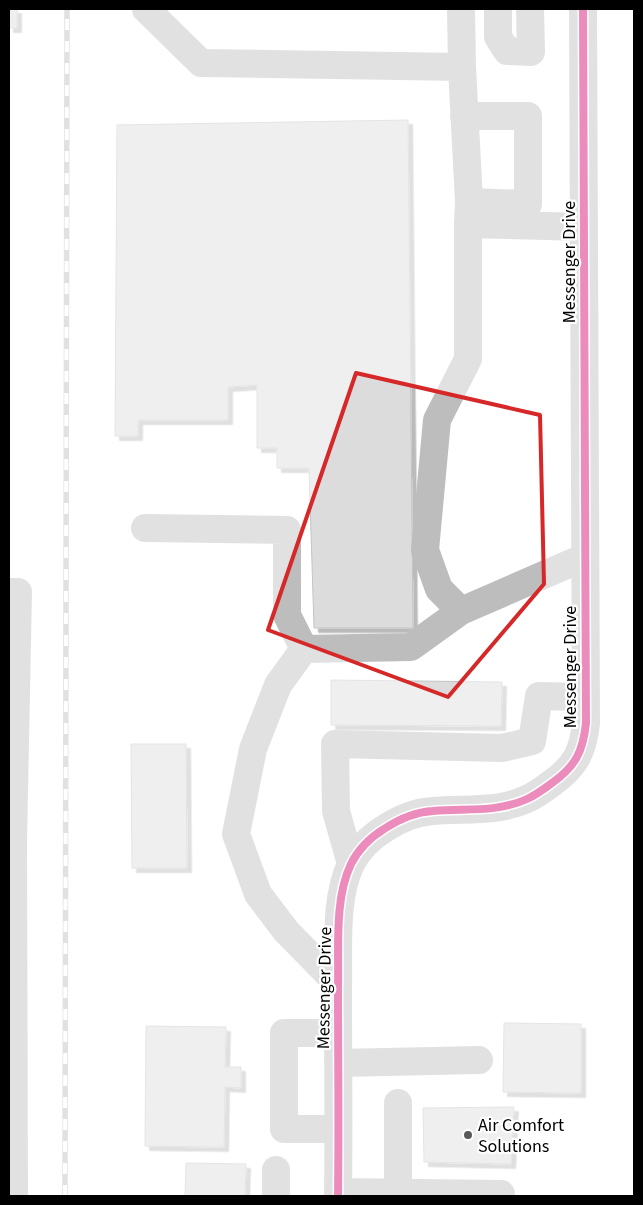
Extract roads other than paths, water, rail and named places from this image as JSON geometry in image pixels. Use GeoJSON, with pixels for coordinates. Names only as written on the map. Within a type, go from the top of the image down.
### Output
{"type":"FeatureCollection","features":[{"type":"Feature","properties":{"kind":"street"},"geometry":{"type":"LineString","coordinates":[[146,9],[200,64],[462,67]]}},
{"type":"Feature","properties":{"kind":"street"},"geometry":{"type":"LineString","coordinates":[[461,9],[469,213],[468,359],[437,420],[425,550],[439,589],[461,610]]}},
{"type":"Feature","properties":{"kind":"street"},"geometry":{"type":"LineString","coordinates":[[498,9],[498,37],[507,51],[531,52],[530,9]]}},
{"type":"Feature","properties":{"kind":"street","name":"Messenger Drive"},"geometry":{"type":"LineString","coordinates":[[338,1194],[338,937],[344,884],[351,864],[372,836],[400,819],[433,811],[475,810],[526,800],[542,791],[567,771],[581,751],[586,723],[583,9]]}},
{"type":"Feature","properties":{"kind":"street"},"geometry":{"type":"LineString","coordinates":[[462,38],[498,37]]}},
{"type":"Feature","properties":{"kind":"street"},"geometry":{"type":"LineString","coordinates":[[464,116],[528,116],[528,204],[469,213]]}},
{"type":"Feature","properties":{"kind":"street"},"geometry":{"type":"LineString","coordinates":[[469,213],[584,227]]}},
{"type":"Feature","properties":{"kind":"street"},"geometry":{"type":"LineString","coordinates":[[145,528],[287,530],[287,615],[304,649]]}},
{"type":"Feature","properties":{"kind":"street"},"geometry":{"type":"LineString","coordinates":[[304,649],[411,647],[461,610],[585,557]]}},
{"type":"Feature","properties":{"kind":"street"},"geometry":{"type":"LineString","coordinates":[[9,592],[18,592],[12,719],[11,842],[14,1196]]}},
{"type":"Feature","properties":{"kind":"street"},"geometry":{"type":"LineString","coordinates":[[304,649],[278,685],[253,749],[236,834],[258,894],[286,931],[338,984]]}},
{"type":"Feature","properties":{"kind":"street"},"geometry":{"type":"LineString","coordinates":[[351,864],[336,811],[335,744],[502,748],[532,741],[539,696],[586,697]]}},
{"type":"Feature","properties":{"kind":"street"},"geometry":{"type":"LineString","coordinates":[[338,1033],[284,1033],[284,1130],[338,1128]]}},
{"type":"Feature","properties":{"kind":"street"},"geometry":{"type":"LineString","coordinates":[[338,1063],[479,1060]]}},
{"type":"Feature","properties":{"kind":"street"},"geometry":{"type":"LineString","coordinates":[[398,1103],[398,1192]]}},
{"type":"Feature","properties":{"kind":"street"},"geometry":{"type":"LineString","coordinates":[[276,1170],[276,1196]]}},
{"type":"Feature","properties":{"kind":"street"},"geometry":{"type":"LineString","coordinates":[[338,1194],[398,1192],[441,1195],[495,1194]]}},
{"type":"Feature","properties":{"kind":"railway"},"geometry":{"type":"LineString","coordinates":[[65,1196],[67,9]]}},
{"type":"Feature","properties":{"kind":"place","name":"Air Comfort Solutions"},"geometry":{"type":"Point","coordinates":[468,1135]}}]}
